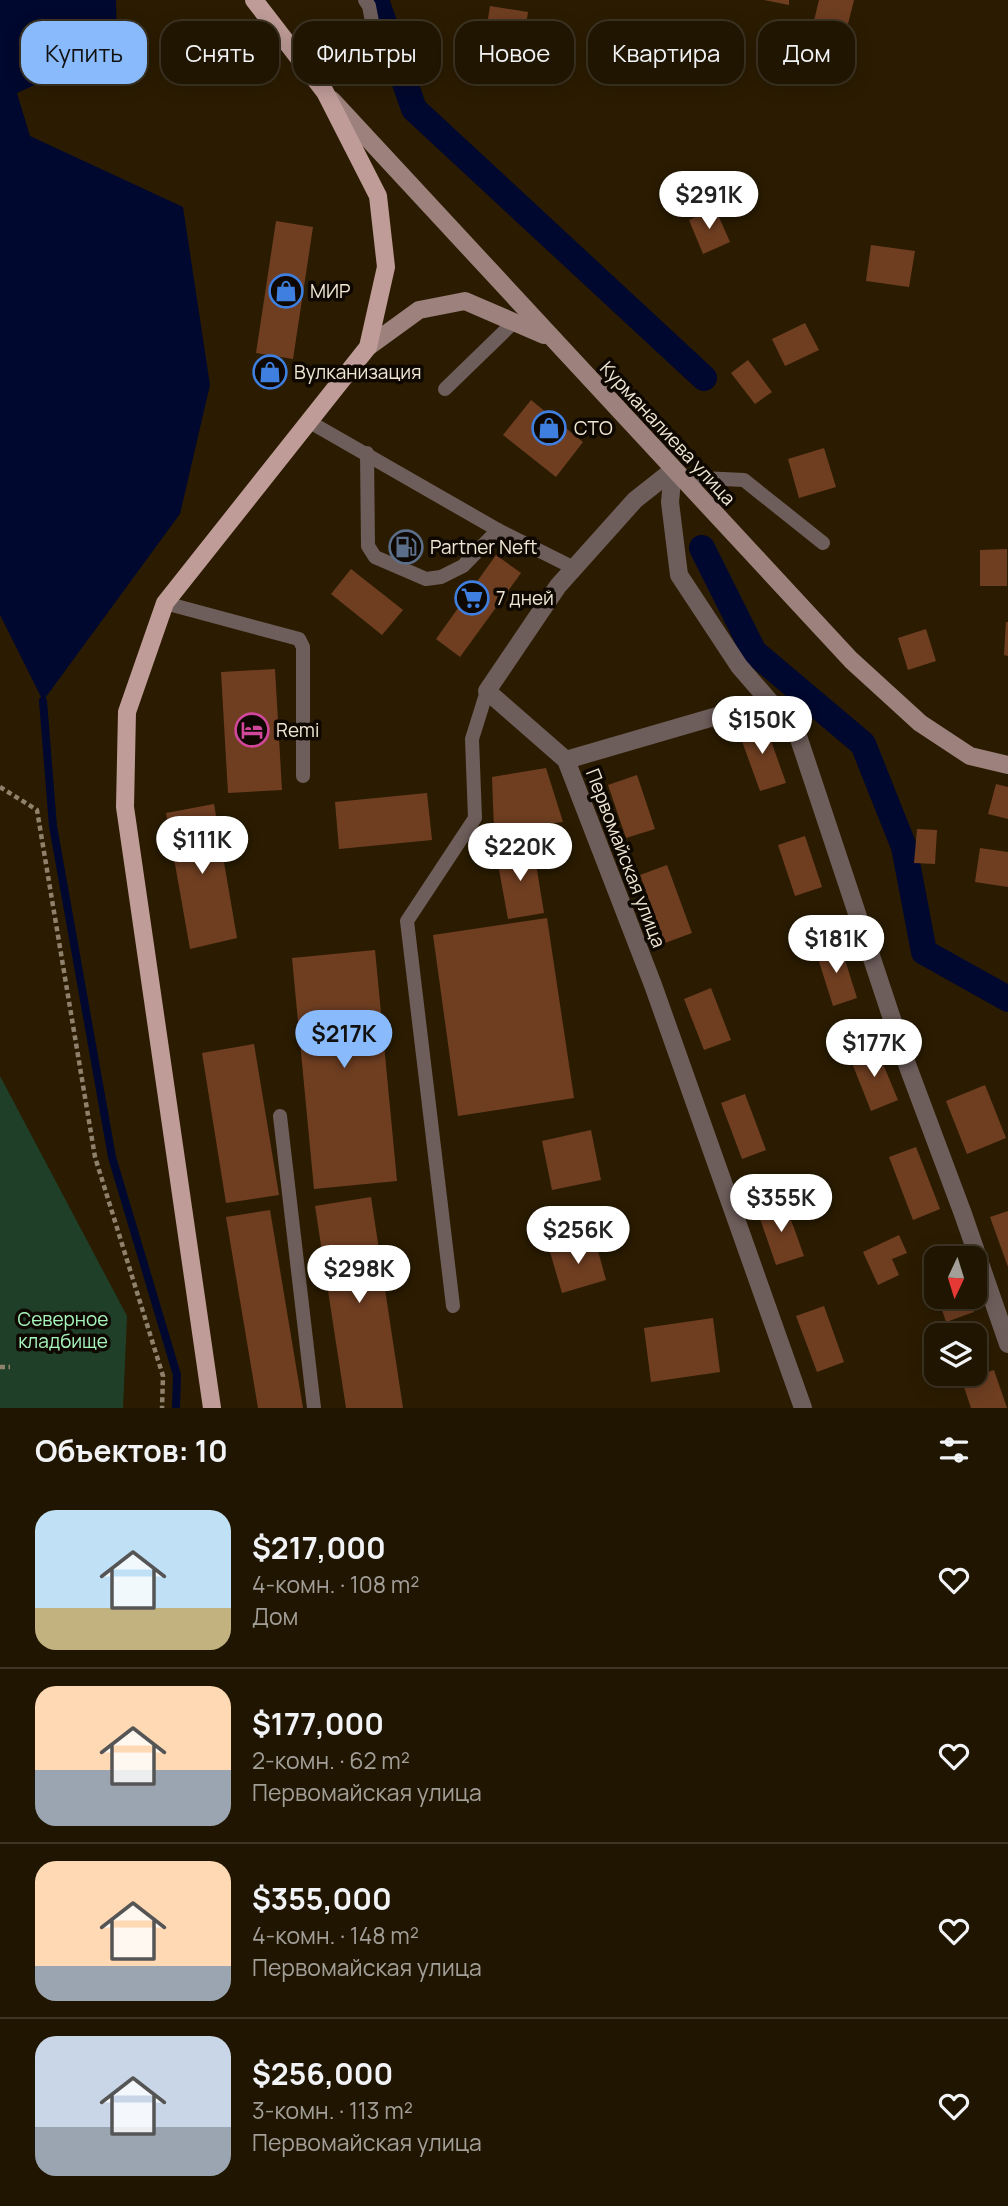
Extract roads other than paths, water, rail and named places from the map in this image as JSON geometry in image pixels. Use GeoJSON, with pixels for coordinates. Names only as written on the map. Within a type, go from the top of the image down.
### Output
{"type":"FeatureCollection","features":[{"type":"Feature","properties":{"kind":"main road"},"geometry":{"type":"LineString","coordinates":[[261,2],[320,86],[378,196],[386,267],[368,347]]}},
{"type":"Feature","properties":{"kind":"main road","name":"Курманалиева улица"},"geometry":{"type":"LineString","coordinates":[[320,86],[549,337],[851,660],[920,723],[970,756],[1008,765]]}},
{"type":"Feature","properties":{"kind":"main road"},"geometry":{"type":"LineString","coordinates":[[212,1408],[125,807],[127,712],[165,603],[368,347],[419,310],[465,301],[549,337]]}},
{"type":"Feature","properties":{"kind":"street"},"geometry":{"type":"LineString","coordinates":[[487,691],[558,586],[635,500],[677,474]]}},
{"type":"Feature","properties":{"kind":"street"},"geometry":{"type":"LineString","coordinates":[[677,474],[670,502],[680,575],[739,666],[797,733],[908,1067],[1008,1344]]}},
{"type":"Feature","properties":{"kind":"street","name":"Первомайская улица"},"geometry":{"type":"LineString","coordinates":[[487,691],[566,761],[653,985],[803,1408]]}},
{"type":"Feature","properties":{"kind":"street"},"geometry":{"type":"LineString","coordinates":[[566,761],[769,701]]}},
{"type":"Feature","properties":{"kind":"lane"},"geometry":{"type":"LineString","coordinates":[[320,86],[374,32],[369,6],[365,0]]}},
{"type":"Feature","properties":{"kind":"lane"},"geometry":{"type":"LineString","coordinates":[[445,388],[514,322]]}},
{"type":"Feature","properties":{"kind":"lane"},"geometry":{"type":"LineString","coordinates":[[308,421],[498,530],[574,568]]}},
{"type":"Feature","properties":{"kind":"lane"},"geometry":{"type":"LineString","coordinates":[[367,453],[368,546],[375,557],[426,579],[441,577],[463,566],[498,530]]}},
{"type":"Feature","properties":{"kind":"lane"},"geometry":{"type":"LineString","coordinates":[[677,474],[744,480],[823,543]]}},
{"type":"Feature","properties":{"kind":"lane"},"geometry":{"type":"LineString","coordinates":[[165,603],[299,639],[303,647],[303,776]]}},
{"type":"Feature","properties":{"kind":"lane"},"geometry":{"type":"LineString","coordinates":[[453,1306],[407,921],[475,818],[472,739],[487,691]]}},
{"type":"Feature","properties":{"kind":"lane"},"geometry":{"type":"LineString","coordinates":[[280,1116],[314,1408]]}},
{"type":"Feature","properties":{"kind":"water"},"geometry":{"type":"Polygon","coordinates":[[[0,0],[116,0],[116,21],[21,21],[21,84],[37,84],[17,93],[30,136],[183,207],[210,385],[180,514],[43,701],[0,615],[0,0]]]}},
{"type":"Feature","properties":{"kind":"waterway"},"geometry":{"type":"LineString","coordinates":[[376,0],[414,109],[704,378]]}},
{"type":"Feature","properties":{"kind":"waterway"},"geometry":{"type":"LineString","coordinates":[[702,548],[754,652],[863,744],[904,847],[924,952],[1008,999]]}},
{"type":"Feature","properties":{"kind":"waterway"},"geometry":{"type":"LineString","coordinates":[[43,701],[53,826],[112,1157],[177,1375],[176,1408]]}},
{"type":"Feature","properties":{"kind":"place","name":"МИР"},"geometry":{"type":"Point","coordinates":[286,291]}},
{"type":"Feature","properties":{"kind":"place","name":"Вулканизация"},"geometry":{"type":"Point","coordinates":[270,372]}},
{"type":"Feature","properties":{"kind":"place","name":"СТО"},"geometry":{"type":"Point","coordinates":[549,428]}},
{"type":"Feature","properties":{"kind":"place","name":"Partner Neft"},"geometry":{"type":"Point","coordinates":[406,547]}},
{"type":"Feature","properties":{"kind":"place","name":"7 дней"},"geometry":{"type":"Point","coordinates":[472,598]}},
{"type":"Feature","properties":{"kind":"place","name":"Remi"},"geometry":{"type":"Point","coordinates":[252,730]}},
{"type":"Feature","properties":{"kind":"park label","name":"Северное кладбище"},"geometry":{"type":"Point","coordinates":[63,1330]}}]}
